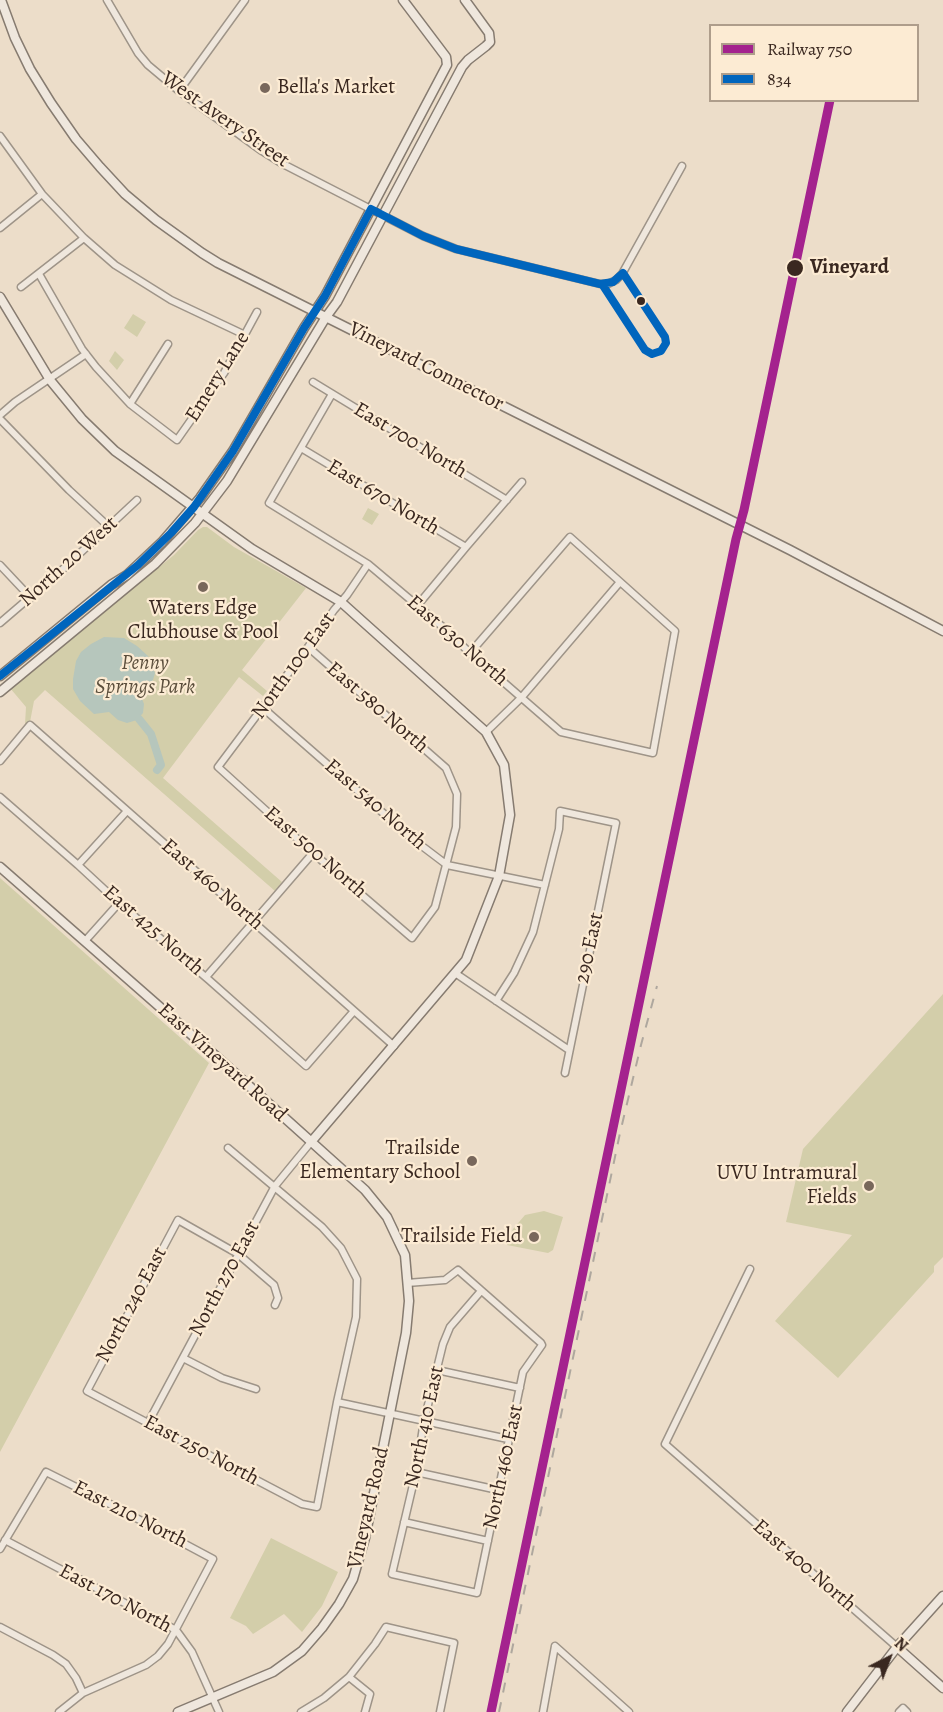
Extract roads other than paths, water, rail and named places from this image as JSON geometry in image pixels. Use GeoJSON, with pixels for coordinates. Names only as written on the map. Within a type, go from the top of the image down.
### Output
{"type":"FeatureCollection","features":[{"type":"Feature","properties":{"kind":"street","name":"Vineyard Connector"},"geometry":{"type":"LineString","coordinates":[[1,0],[22,54],[51,103],[82,146],[125,194],[171,232],[218,263],[790,550],[943,631]]}},
{"type":"Feature","properties":{"kind":"street","name":"West Avery Street"},"geometry":{"type":"LineString","coordinates":[[107,0],[142,59],[179,91],[274,159],[383,216],[450,247],[600,284],[608,284],[622,274],[682,166]]}},
{"type":"Feature","properties":{"kind":"street"},"geometry":{"type":"LineString","coordinates":[[179,91],[245,0]]}},
{"type":"Feature","properties":{"kind":"street"},"geometry":{"type":"LineString","coordinates":[[0,676],[138,565],[194,507],[232,451],[325,296],[448,62],[403,0]]}},
{"type":"Feature","properties":{"kind":"street"},"geometry":{"type":"LineString","coordinates":[[0,692],[154,564],[203,513],[238,465],[337,302],[458,74],[468,60],[488,44],[490,36],[465,0]]}},
{"type":"Feature","properties":{"kind":"street"},"geometry":{"type":"LineString","coordinates":[[446,57],[456,63],[468,60]]}},
{"type":"Feature","properties":{"kind":"street"},"geometry":{"type":"LineString","coordinates":[[0,136],[3,149],[42,195],[84,238],[115,265],[151,289],[193,312],[245,335]]}},
{"type":"Feature","properties":{"kind":"street"},"geometry":{"type":"LineString","coordinates":[[0,228],[42,195]]}},
{"type":"Feature","properties":{"kind":"street"},"geometry":{"type":"LineString","coordinates":[[21,288],[84,238]]}},
{"type":"Feature","properties":{"kind":"street"},"geometry":{"type":"LineString","coordinates":[[39,274],[86,354],[106,380],[130,404],[168,344]]}},
{"type":"Feature","properties":{"kind":"street"},"geometry":{"type":"LineString","coordinates":[[0,297],[50,380],[82,419],[116,451],[252,549],[341,602],[486,732],[504,765],[510,815],[499,876],[466,960],[311,1142]]}},
{"type":"Feature","properties":{"kind":"street","name":"Emery Lane"},"geometry":{"type":"LineString","coordinates":[[130,404],[177,440],[224,373],[257,312]]}},
{"type":"Feature","properties":{"kind":"street"},"geometry":{"type":"LineString","coordinates":[[86,354],[15,402],[0,417],[69,490],[108,526]]}},
{"type":"Feature","properties":{"kind":"street","name":"East 700 North"},"geometry":{"type":"LineString","coordinates":[[313,382],[507,500]]}},
{"type":"Feature","properties":{"kind":"street"},"geometry":{"type":"LineString","coordinates":[[301,448],[332,394]]}},
{"type":"Feature","properties":{"kind":"street","name":"East 630 North"},"geometry":{"type":"LineString","coordinates":[[301,448],[269,503],[368,564],[561,732],[653,753],[675,631],[620,582]]}},
{"type":"Feature","properties":{"kind":"street","name":"East 670 North"},"geometry":{"type":"LineString","coordinates":[[301,448],[466,547]]}},
{"type":"Feature","properties":{"kind":"street"},"geometry":{"type":"LineString","coordinates":[[417,606],[522,482]]}},
{"type":"Feature","properties":{"kind":"street","name":"North 20 West"},"geometry":{"type":"LineString","coordinates":[[0,623],[137,500]]}},
{"type":"Feature","properties":{"kind":"street"},"geometry":{"type":"LineString","coordinates":[[470,653],[570,537],[620,582],[521,698],[486,732]]}},
{"type":"Feature","properties":{"kind":"street","name":"North 100 East"},"geometry":{"type":"LineString","coordinates":[[218,767],[368,564]]}},
{"type":"Feature","properties":{"kind":"street"},"geometry":{"type":"LineString","coordinates":[[0,565],[31,597]]}},
{"type":"Feature","properties":{"kind":"street","name":"East 580 North"},"geometry":{"type":"LineString","coordinates":[[308,648],[446,768],[457,795],[456,827],[447,865]]}},
{"type":"Feature","properties":{"kind":"street","name":"East 540 North"},"geometry":{"type":"LineString","coordinates":[[263,708],[414,840],[447,865],[544,885]]}},
{"type":"Feature","properties":{"kind":"street","name":"East 460 North"},"geometry":{"type":"LineString","coordinates":[[0,762],[30,725],[394,1046]]}},
{"type":"Feature","properties":{"kind":"street","name":"East 500 North"},"geometry":{"type":"LineString","coordinates":[[218,767],[412,938],[435,907],[447,865]]}},
{"type":"Feature","properties":{"kind":"street","name":"East 425 North"},"geometry":{"type":"LineString","coordinates":[[0,797],[306,1066],[354,1011]]}},
{"type":"Feature","properties":{"kind":"street"},"geometry":{"type":"LineString","coordinates":[[78,865],[127,810]]}},
{"type":"Feature","properties":{"kind":"street","name":"290 East"},"geometry":{"type":"LineString","coordinates":[[544,885],[559,829],[560,811],[616,823],[565,1073]]}},
{"type":"Feature","properties":{"kind":"street"},"geometry":{"type":"LineString","coordinates":[[206,977],[313,853]]}},
{"type":"Feature","properties":{"kind":"street","name":"East Vineyard Road"},"geometry":{"type":"LineString","coordinates":[[0,867],[365,1190],[387,1217],[405,1255],[407,1283]]}},
{"type":"Feature","properties":{"kind":"street"},"geometry":{"type":"LineString","coordinates":[[496,1001],[514,973],[533,932],[544,885]]}},
{"type":"Feature","properties":{"kind":"street"},"geometry":{"type":"LineString","coordinates":[[85,941],[119,903]]}},
{"type":"Feature","properties":{"kind":"street"},"geometry":{"type":"LineString","coordinates":[[455,973],[569,1050]]}},
{"type":"Feature","properties":{"kind":"street","name":"North 270 East"},"geometry":{"type":"LineString","coordinates":[[148,1423],[275,1186],[311,1142]]}},
{"type":"Feature","properties":{"kind":"street"},"geometry":{"type":"LineString","coordinates":[[228,1148],[322,1227],[340,1248],[357,1279],[356,1317],[337,1402],[508,1439]]}},
{"type":"Feature","properties":{"kind":"street","name":"North 240 East"},"geometry":{"type":"LineString","coordinates":[[87,1391],[178,1220],[238,1254]]}},
{"type":"Feature","properties":{"kind":"street"},"geometry":{"type":"LineString","coordinates":[[238,1254],[274,1285],[278,1298],[275,1305]]}},
{"type":"Feature","properties":{"kind":"street","name":"East 400 North"},"geometry":{"type":"LineString","coordinates":[[750,1269],[665,1444],[943,1688]]}},
{"type":"Feature","properties":{"kind":"street"},"geometry":{"type":"LineString","coordinates":[[407,1283],[445,1280],[458,1270],[481,1291]]}},
{"type":"Feature","properties":{"kind":"street","name":"Vineyard Road"},"geometry":{"type":"LineString","coordinates":[[178,1712],[273,1672],[302,1651],[339,1604],[353,1578],[365,1538],[406,1334],[409,1301],[407,1283]]}},
{"type":"Feature","properties":{"kind":"street","name":"North 460 East"},"geometry":{"type":"LineString","coordinates":[[477,1593],[523,1372],[542,1345],[481,1291]]}},
{"type":"Feature","properties":{"kind":"street","name":"North 410 East"},"geometry":{"type":"LineString","coordinates":[[477,1593],[392,1574],[416,1472],[424,1421],[443,1344],[450,1327],[481,1291]]}},
{"type":"Feature","properties":{"kind":"street"},"geometry":{"type":"LineString","coordinates":[[183,1358],[222,1378],[256,1389]]}},
{"type":"Feature","properties":{"kind":"street"},"geometry":{"type":"LineString","coordinates":[[437,1370],[520,1388]]}},
{"type":"Feature","properties":{"kind":"street","name":"East 250 North"},"geometry":{"type":"LineString","coordinates":[[87,1391],[302,1504],[317,1507],[337,1402]]}},
{"type":"Feature","properties":{"kind":"street","name":"East 210 North"},"geometry":{"type":"LineString","coordinates":[[5,1540],[46,1472],[108,1503],[213,1559],[176,1630]]}},
{"type":"Feature","properties":{"kind":"street"},"geometry":{"type":"LineString","coordinates":[[416,1472],[498,1490]]}},
{"type":"Feature","properties":{"kind":"street"},"geometry":{"type":"LineString","coordinates":[[404,1522],[488,1540]]}},
{"type":"Feature","properties":{"kind":"street"},"geometry":{"type":"LineString","coordinates":[[0,1549],[5,1540]]}},
{"type":"Feature","properties":{"kind":"street","name":"East 170 North"},"geometry":{"type":"LineString","coordinates":[[5,1540],[176,1630],[192,1652],[219,1712]]}},
{"type":"Feature","properties":{"kind":"street"},"geometry":{"type":"LineString","coordinates":[[847,1712],[897,1647],[943,1596]]}},
{"type":"Feature","properties":{"kind":"street"},"geometry":{"type":"LineString","coordinates":[[0,1627],[66,1664],[83,1693]]}},
{"type":"Feature","properties":{"kind":"street"},"geometry":{"type":"LineString","coordinates":[[301,1712],[324,1698],[349,1677],[386,1628],[454,1643],[440,1712]]}},
{"type":"Feature","properties":{"kind":"street"},"geometry":{"type":"LineString","coordinates":[[60,1712],[83,1693],[146,1665],[158,1656],[176,1630]]}},
{"type":"Feature","properties":{"kind":"street"},"geometry":{"type":"LineString","coordinates":[[543,1712],[555,1646],[629,1712]]}},
{"type":"Feature","properties":{"kind":"street"},"geometry":{"type":"LineString","coordinates":[[349,1677],[370,1694],[365,1712]]}},
{"type":"Feature","properties":{"kind":"waterway"},"geometry":{"type":"LineString","coordinates":[[139,719],[151,734],[161,765],[157,770]]}},
{"type":"Feature","properties":{"kind":"railway"},"geometry":{"type":"LineString","coordinates":[[499,1712],[620,1133],[657,986]]}},
{"type":"Feature","properties":{"kind":"rail line","name":"750"},"geometry":{"type":"LineString","coordinates":[[491,1712],[830,102]]}},
{"type":"Feature","properties":{"kind":"place","name":"Bella's Market"},"geometry":{"type":"Point","coordinates":[265,88]}},
{"type":"Feature","properties":{"kind":"place","name":"Vineyard"},"geometry":{"type":"Point","coordinates":[795,268]}},
{"type":"Feature","properties":{"kind":"place","name":"Waters Edge Clubhouse & Pool"},"geometry":{"type":"Point","coordinates":[203,587]}},
{"type":"Feature","properties":{"kind":"place","name":"Trailside Elementary School"},"geometry":{"type":"Point","coordinates":[472,1161]}},
{"type":"Feature","properties":{"kind":"place","name":"UVU Intramural Fields"},"geometry":{"type":"Point","coordinates":[869,1186]}},
{"type":"Feature","properties":{"kind":"place","name":"Trailside Field"},"geometry":{"type":"Point","coordinates":[534,1237]}},
{"type":"Feature","properties":{"kind":"park label","name":"Penny Springs Park"},"geometry":{"type":"Point","coordinates":[145,676]}}]}
